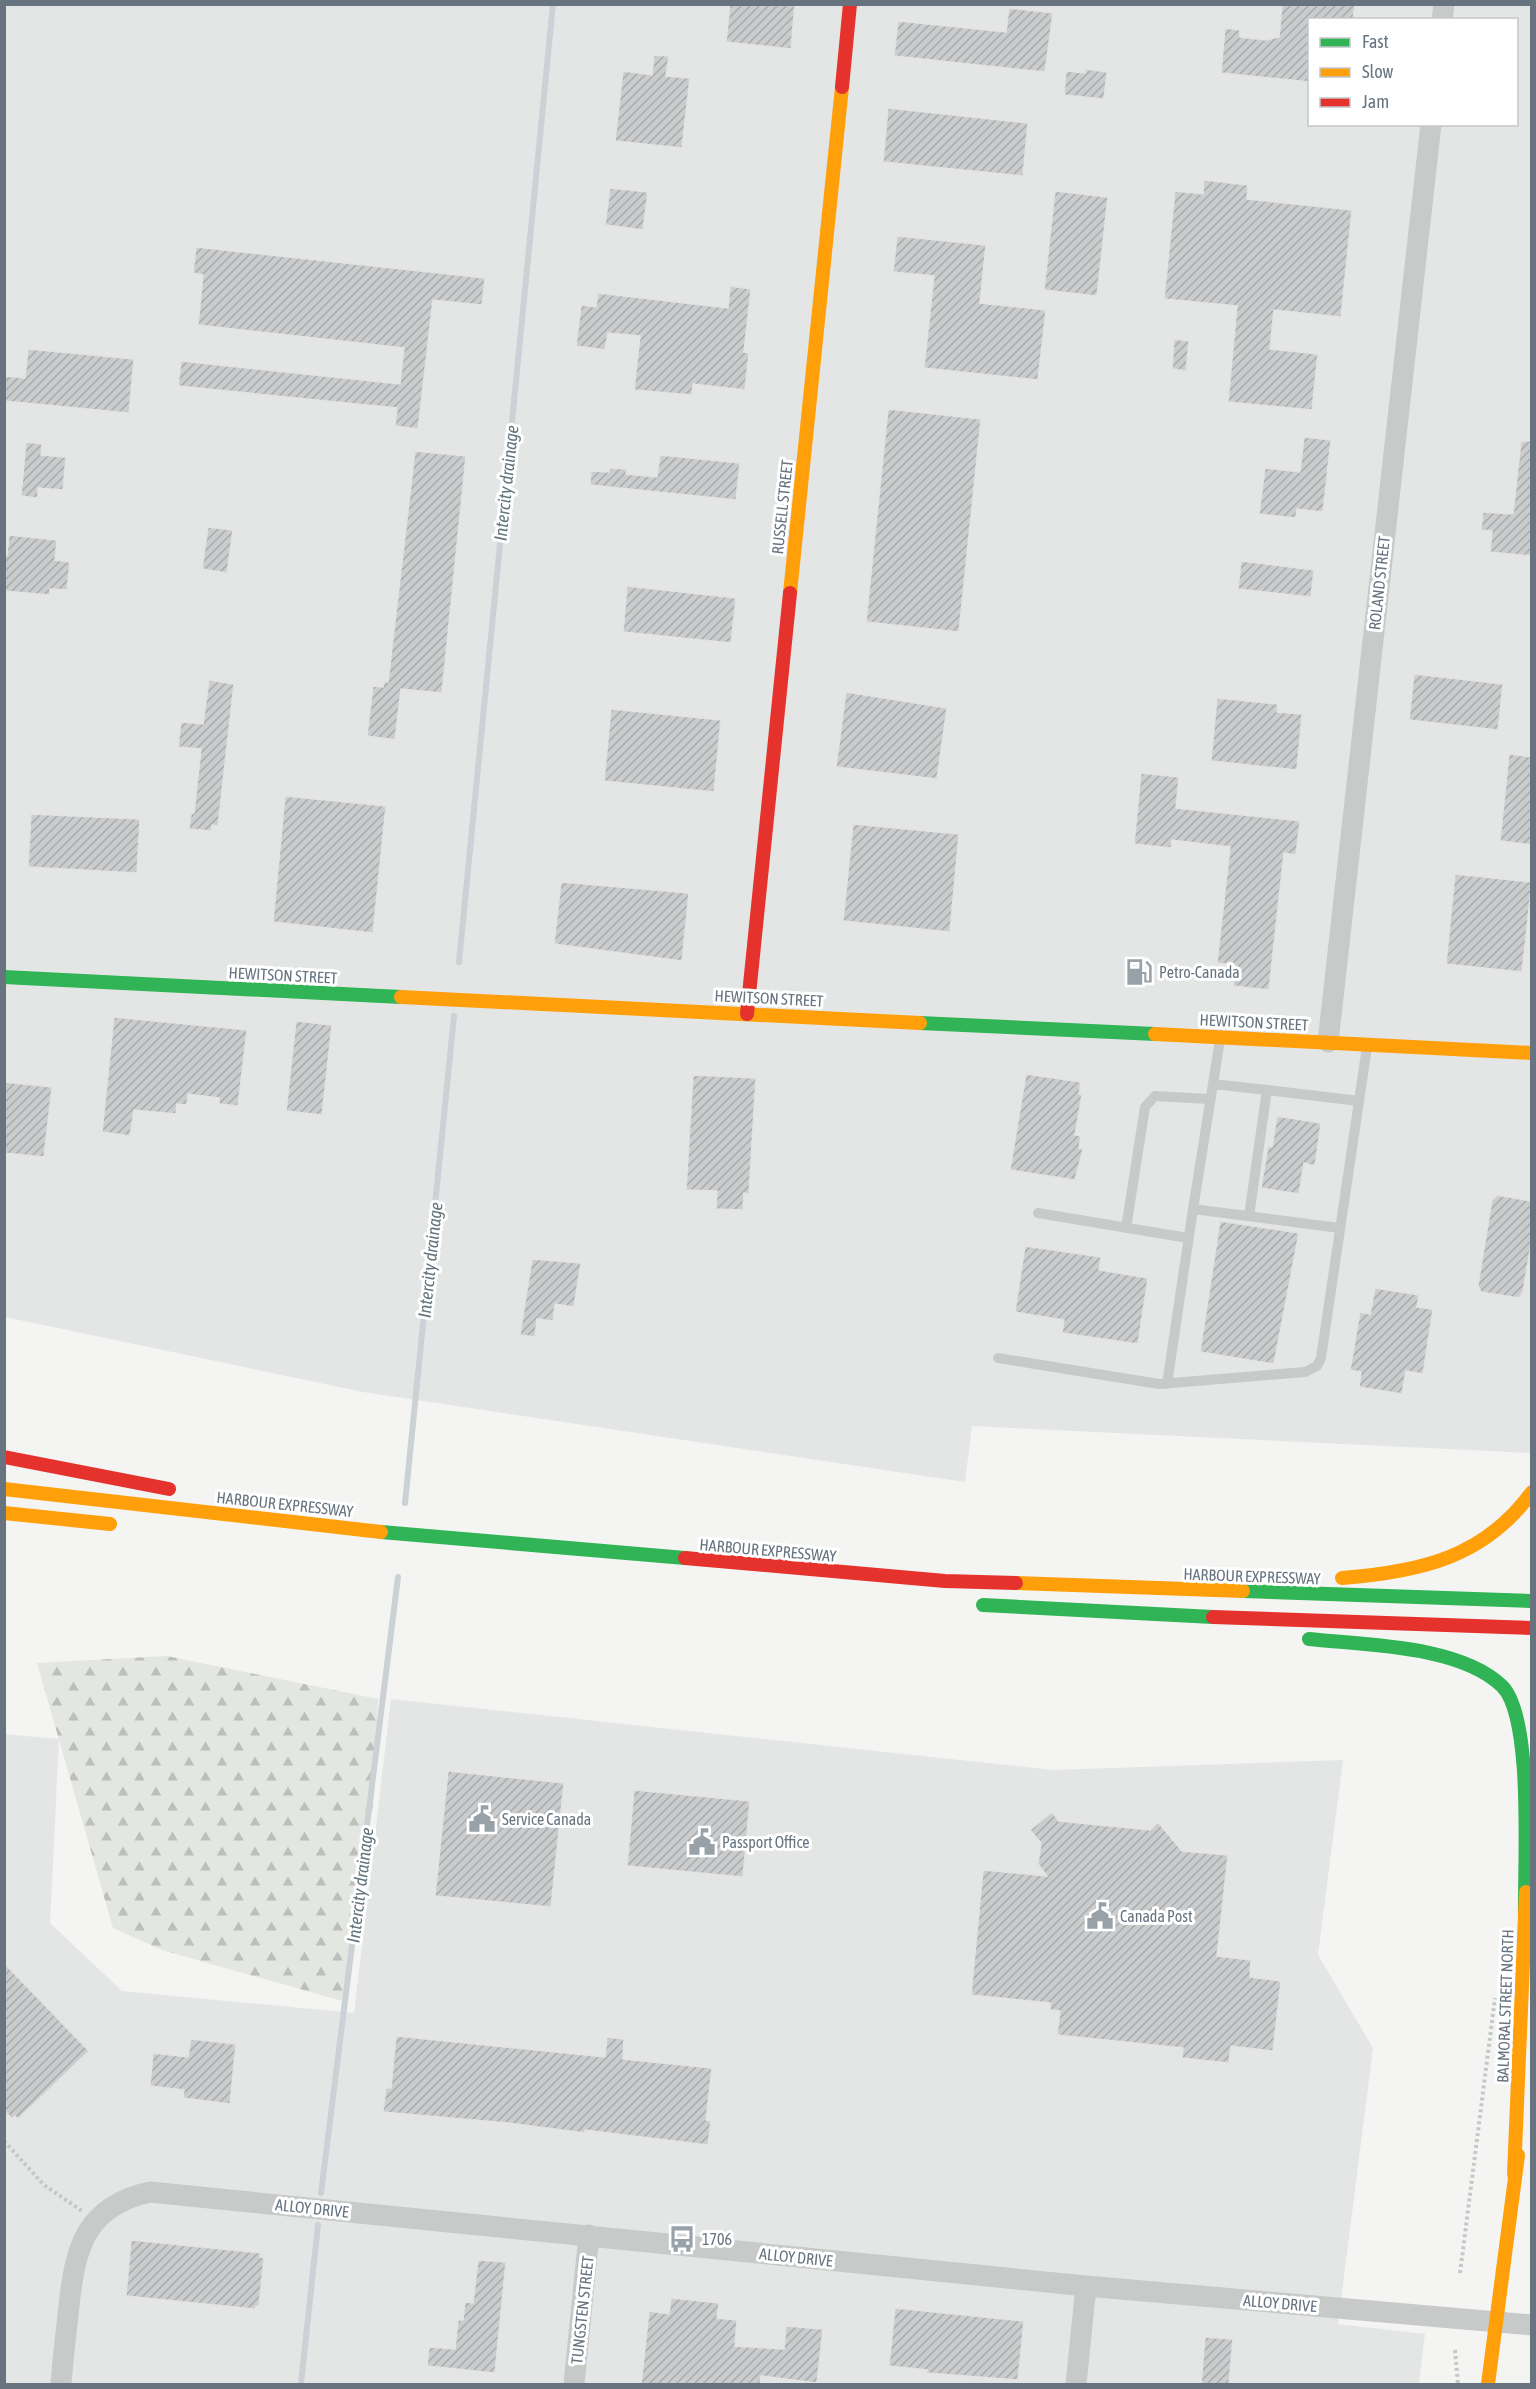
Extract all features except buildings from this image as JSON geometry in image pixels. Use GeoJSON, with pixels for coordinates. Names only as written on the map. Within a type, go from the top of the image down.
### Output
{"type":"FeatureCollection","features":[{"type":"Feature","properties":{"kind":"main road","name":"RUSSELL STREET"},"geometry":{"type":"LineString","coordinates":[[747,1014],[850,4]]}},
{"type":"Feature","properties":{"kind":"main road","name":"HEWITSON STREET"},"geometry":{"type":"LineString","coordinates":[[4,977],[1532,1053]]}},
{"type":"Feature","properties":{"kind":"main road"},"geometry":{"type":"LineString","coordinates":[[4,1457],[183,1492]]}},
{"type":"Feature","properties":{"kind":"main road","name":"HARBOUR EXPRESSWAY"},"geometry":{"type":"LineString","coordinates":[[4,1489],[332,1526],[922,1579],[1154,1589],[1532,1600]]}},
{"type":"Feature","properties":{"kind":"main road"},"geometry":{"type":"LineString","coordinates":[[1154,1589],[1368,1576],[1420,1567],[1467,1551],[1490,1539],[1513,1519],[1532,1492]]}},
{"type":"Feature","properties":{"kind":"main road"},"geometry":{"type":"LineString","coordinates":[[206,1497],[332,1526]]}},
{"type":"Feature","properties":{"kind":"main road"},"geometry":{"type":"LineString","coordinates":[[4,1513],[121,1526],[4,1526]]}},
{"type":"Feature","properties":{"kind":"main road"},"geometry":{"type":"LineString","coordinates":[[971,1604],[1532,1628]]}},
{"type":"Feature","properties":{"kind":"main road"},"geometry":{"type":"LineString","coordinates":[[1096,1611],[1261,1633]]}},
{"type":"Feature","properties":{"kind":"main road"},"geometry":{"type":"LineString","coordinates":[[1296,1637],[1445,1658],[1477,1668],[1501,1685],[1518,1720],[1523,1746],[1525,1916]]}},
{"type":"Feature","properties":{"kind":"main road","name":"BALMORAL STREET NORTH"},"geometry":{"type":"LineString","coordinates":[[1514,2174],[1525,1916],[1532,1840]]}},
{"type":"Feature","properties":{"kind":"main road","name":"BALMORAL STREET NORTH"},"geometry":{"type":"LineString","coordinates":[[1488,2385],[1514,2174],[1532,2086]]}},
{"type":"Feature","properties":{"kind":"street","name":"ROLAND STREET"},"geometry":{"type":"LineString","coordinates":[[1328,1042],[1431,126]]}},
{"type":"Feature","properties":{"kind":"street","name":"ALLOY DRIVE"},"geometry":{"type":"LineString","coordinates":[[61,2385],[74,2262],[81,2241],[95,2220],[112,2205],[133,2196],[170,2192],[1086,2286],[1532,2325]]}},
{"type":"Feature","properties":{"kind":"street","name":"TUNGSTEN STREET"},"geometry":{"type":"LineString","coordinates":[[574,2385],[589,2235]]}},
{"type":"Feature","properties":{"kind":"street"},"geometry":{"type":"LineString","coordinates":[[1076,2385],[1086,2286]]}},
{"type":"Feature","properties":{"kind":"lane"},"geometry":{"type":"LineString","coordinates":[[1167,1384],[1220,1037]]}},
{"type":"Feature","properties":{"kind":"lane"},"geometry":{"type":"LineString","coordinates":[[998,1358],[1167,1384],[1305,1372],[1317,1366],[1321,1358],[1367,1044]]}},
{"type":"Feature","properties":{"kind":"lane"},"geometry":{"type":"LineString","coordinates":[[1213,1084],[1359,1101]]}},
{"type":"Feature","properties":{"kind":"lane"},"geometry":{"type":"LineString","coordinates":[[1249,1216],[1267,1090]]}},
{"type":"Feature","properties":{"kind":"lane"},"geometry":{"type":"LineString","coordinates":[[1126,1228],[1145,1107],[1150,1099],[1155,1096],[1210,1100]]}},
{"type":"Feature","properties":{"kind":"lane"},"geometry":{"type":"LineString","coordinates":[[1193,1209],[1340,1228]]}},
{"type":"Feature","properties":{"kind":"lane"},"geometry":{"type":"LineString","coordinates":[[1038,1213],[1188,1238]]}},
{"type":"Feature","properties":{"kind":"path"},"geometry":{"type":"LineString","coordinates":[[1460,2272],[1497,1987]]}},
{"type":"Feature","properties":{"kind":"path"},"geometry":{"type":"LineString","coordinates":[[4,2141],[44,2185],[95,2220]]}},
{"type":"Feature","properties":{"kind":"path"},"geometry":{"type":"LineString","coordinates":[[1455,2350],[1458,2385]]}},
{"type":"Feature","properties":{"kind":"shaded area"},"geometry":{"type":"Polygon","coordinates":[[[5,5],[1531,5],[1531,1453],[972,1426],[965,1482],[363,1392],[5,1317],[5,5]]]}},
{"type":"Feature","properties":{"kind":"shaded area"},"geometry":{"type":"Polygon","coordinates":[[[391,1699],[1053,1770],[1343,1760],[1318,1955],[1373,2048],[1338,2324],[1425,2334],[1419,2384],[5,2384],[4,1734],[59,1739],[50,1923],[122,1991],[354,2013],[391,1699]]]}},
{"type":"Feature","properties":{"kind":"green space"},"geometry":{"type":"Polygon","coordinates":[[[167,1656],[378,1699],[374,1798],[342,2001],[162,1950],[113,1928],[37,1663],[167,1656]]]}},
{"type":"Feature","properties":{"kind":"waterway","name":"Intercity drainage"},"geometry":{"type":"LineString","coordinates":[[459,962],[553,4]]}},
{"type":"Feature","properties":{"kind":"waterway","name":"Intercity drainage"},"geometry":{"type":"LineString","coordinates":[[405,1503],[454,1016]]}},
{"type":"Feature","properties":{"kind":"waterway","name":"Intercity drainage"},"geometry":{"type":"LineString","coordinates":[[321,2193],[398,1577]]}},
{"type":"Feature","properties":{"kind":"waterway","name":"Intercity drainage"},"geometry":{"type":"LineString","coordinates":[[301,2384],[318,2225]]}},
{"type":"Feature","properties":{"kind":"traffic: fast"},"geometry":{"type":"LineString","coordinates":[[4,977],[401,997]]}},
{"type":"Feature","properties":{"kind":"traffic: fast"},"geometry":{"type":"LineString","coordinates":[[920,1023],[1155,1034]]}},
{"type":"Feature","properties":{"kind":"traffic: fast"},"geometry":{"type":"LineString","coordinates":[[381,1532],[685,1558]]}},
{"type":"Feature","properties":{"kind":"traffic: fast"},"geometry":{"type":"LineString","coordinates":[[1243,1591],[1532,1601]]}},
{"type":"Feature","properties":{"kind":"traffic: fast"},"geometry":{"type":"LineString","coordinates":[[983,1605],[1213,1617]]}},
{"type":"Feature","properties":{"kind":"traffic: fast"},"geometry":{"type":"LineString","coordinates":[[1309,1639],[1410,1649],[1437,1655],[1462,1662],[1484,1672],[1502,1686],[1512,1703],[1519,1729],[1523,1760],[1526,1830],[1525,1915]]}},
{"type":"Feature","properties":{"kind":"traffic: slow"},"geometry":{"type":"LineString","coordinates":[[790,593],[842,87]]}},
{"type":"Feature","properties":{"kind":"traffic: slow"},"geometry":{"type":"LineString","coordinates":[[401,997],[920,1023]]}},
{"type":"Feature","properties":{"kind":"traffic: slow"},"geometry":{"type":"LineString","coordinates":[[1155,1034],[1532,1053]]}},
{"type":"Feature","properties":{"kind":"traffic: slow"},"geometry":{"type":"LineString","coordinates":[[4,1489],[381,1532]]}},
{"type":"Feature","properties":{"kind":"traffic: slow"},"geometry":{"type":"LineString","coordinates":[[1342,1578],[1397,1571],[1448,1558],[1471,1547],[1493,1532],[1532,1492]]}},
{"type":"Feature","properties":{"kind":"traffic: slow"},"geometry":{"type":"LineString","coordinates":[[4,1513],[110,1524]]}},
{"type":"Feature","properties":{"kind":"traffic: slow"},"geometry":{"type":"LineString","coordinates":[[1016,1583],[1243,1591]]}},
{"type":"Feature","properties":{"kind":"traffic: slow"},"geometry":{"type":"LineString","coordinates":[[1514,2174],[1526,1892]]}},
{"type":"Feature","properties":{"kind":"traffic: slow"},"geometry":{"type":"LineString","coordinates":[[1488,2384],[1518,2155]]}},
{"type":"Feature","properties":{"kind":"traffic: jam"},"geometry":{"type":"LineString","coordinates":[[842,87],[850,4]]}},
{"type":"Feature","properties":{"kind":"traffic: jam"},"geometry":{"type":"LineString","coordinates":[[747,1014],[790,593]]}},
{"type":"Feature","properties":{"kind":"traffic: jam"},"geometry":{"type":"LineString","coordinates":[[4,1457],[169,1489]]}},
{"type":"Feature","properties":{"kind":"traffic: jam"},"geometry":{"type":"LineString","coordinates":[[685,1558],[945,1581],[1016,1583]]}},
{"type":"Feature","properties":{"kind":"traffic: jam"},"geometry":{"type":"LineString","coordinates":[[1213,1617],[1532,1628]]}},
{"type":"Feature","properties":{"kind":"place","name":"Petro-Canada"},"geometry":{"type":"Point","coordinates":[1139,972]}},
{"type":"Feature","properties":{"kind":"place","name":"Service Canada"},"geometry":{"type":"Point","coordinates":[482,1819]}},
{"type":"Feature","properties":{"kind":"place","name":"Passport Office"},"geometry":{"type":"Point","coordinates":[702,1842]}},
{"type":"Feature","properties":{"kind":"place","name":"Canada Post"},"geometry":{"type":"Point","coordinates":[1100,1916]}},
{"type":"Feature","properties":{"kind":"place","name":"1706"},"geometry":{"type":"Point","coordinates":[682,2239]}}]}
